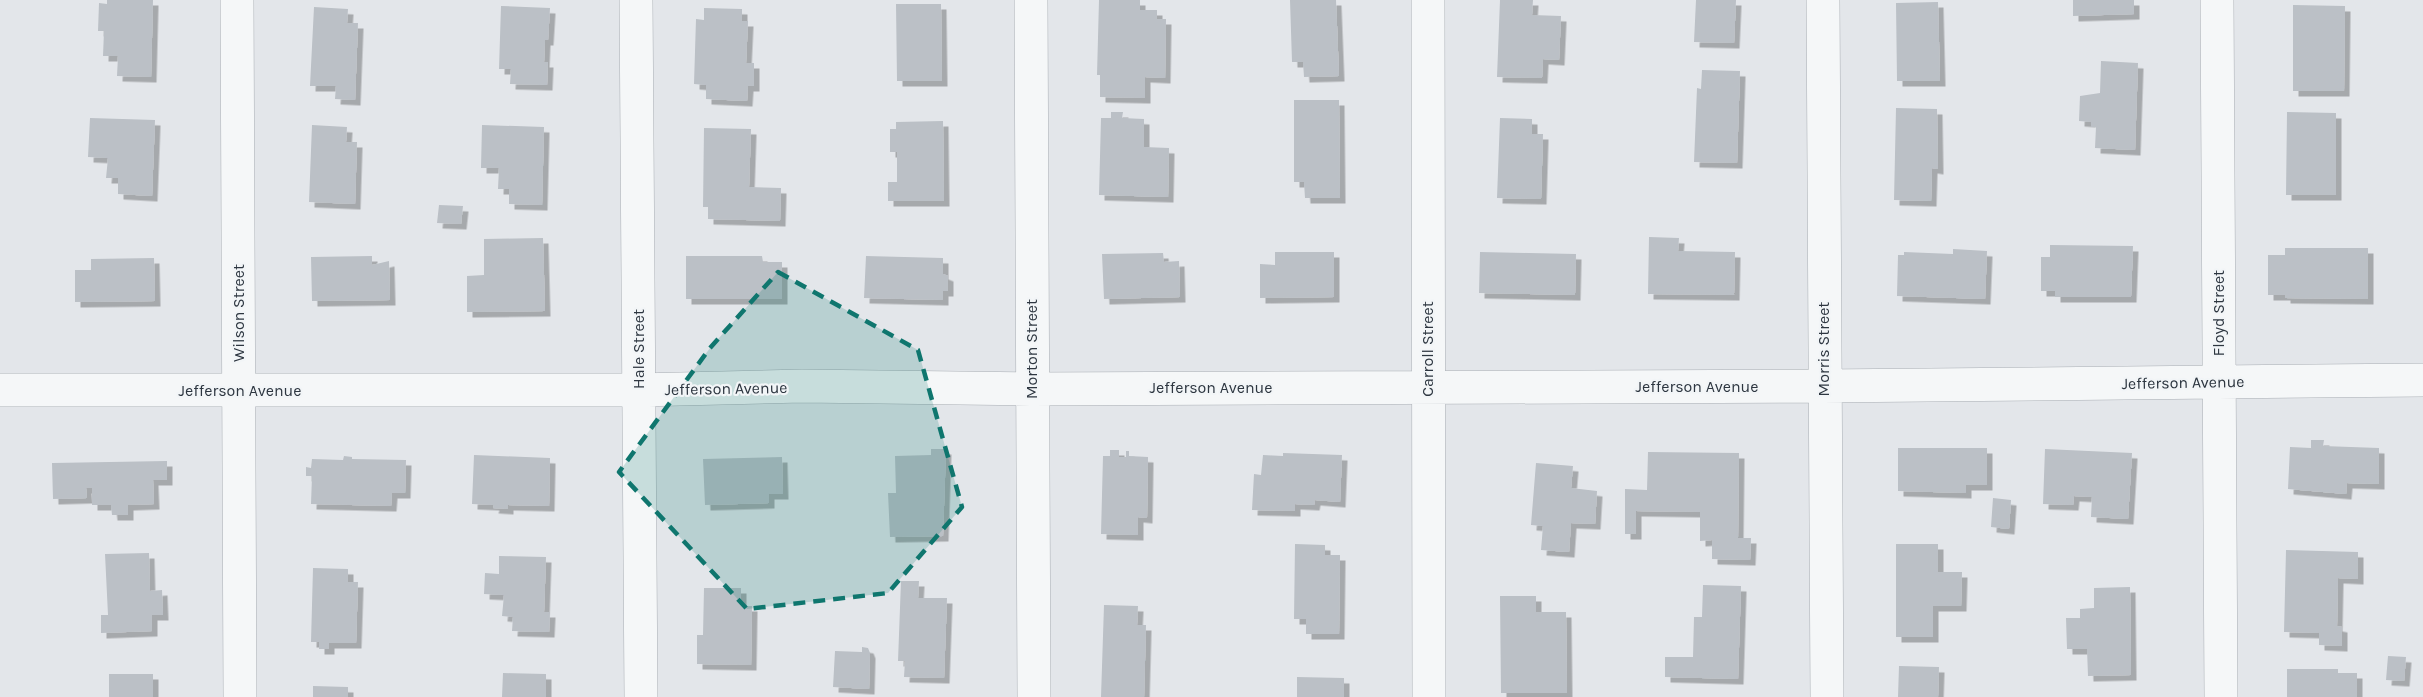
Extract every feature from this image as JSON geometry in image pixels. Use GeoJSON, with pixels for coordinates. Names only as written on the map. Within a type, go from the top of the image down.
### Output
{"type":"FeatureCollection","features":[{"type":"Feature","properties":{"kind":"street","name":"Wilson Street"},"geometry":{"type":"LineString","coordinates":[[237,0],[240,697]]}},
{"type":"Feature","properties":{"kind":"street","name":"Hale Street"},"geometry":{"type":"LineString","coordinates":[[636,0],[641,697]]}},
{"type":"Feature","properties":{"kind":"street","name":"Morton Street"},"geometry":{"type":"LineString","coordinates":[[1031,0],[1034,697]]}},
{"type":"Feature","properties":{"kind":"street","name":"Carroll Street"},"geometry":{"type":"LineString","coordinates":[[1428,0],[1429,697]]}},
{"type":"Feature","properties":{"kind":"street","name":"Morris Street"},"geometry":{"type":"LineString","coordinates":[[1823,0],[1823,386],[1827,697]]}},
{"type":"Feature","properties":{"kind":"street","name":"Floyd Street"},"geometry":{"type":"LineString","coordinates":[[2217,0],[2221,697]]}},
{"type":"Feature","properties":{"kind":"street","name":"Jefferson Avenue"},"geometry":{"type":"LineString","coordinates":[[0,390],[638,390],[802,386],[1031,389],[1823,386],[2423,380]]}},
{"type":"Feature","properties":{"kind":"highlighted area"},"geometry":{"type":"Polygon","coordinates":[[[778,272],[918,350],[962,507],[888,593],[747,609],[619,472],[710,348],[778,272]]]}},
{"type":"Feature","properties":{"kind":"building"},"geometry":{"type":"Polygon","coordinates":[[[107,0],[153,0],[151,77],[117,76],[118,56],[103,56],[104,31],[98,31],[99,3],[107,4],[107,0]]]}},
{"type":"Feature","properties":{"kind":"building"},"geometry":{"type":"Polygon","coordinates":[[[1099,0],[1140,0],[1140,10],[1157,10],[1157,19],[1166,19],[1165,78],[1145,77],[1145,98],[1100,97],[1100,75],[1097,75],[1099,0]]]}},
{"type":"Feature","properties":{"kind":"building"},"geometry":{"type":"Polygon","coordinates":[[[1290,0],[1336,0],[1339,76],[1304,77],[1303,62],[1292,62],[1290,0]]]}},
{"type":"Feature","properties":{"kind":"building"},"geometry":{"type":"Polygon","coordinates":[[[1500,0],[1533,0],[1532,15],[1561,16],[1559,60],[1543,59],[1542,78],[1497,77],[1500,0]]]}},
{"type":"Feature","properties":{"kind":"building"},"geometry":{"type":"Polygon","coordinates":[[[1696,0],[1736,0],[1734,43],[1694,42],[1696,0]]]}},
{"type":"Feature","properties":{"kind":"building"},"geometry":{"type":"Polygon","coordinates":[[[2073,0],[2134,0],[2134,14],[2073,16],[2073,0]]]}},
{"type":"Feature","properties":{"kind":"building"},"geometry":{"type":"Polygon","coordinates":[[[1938,2],[1940,81],[1897,81],[1896,3],[1938,2]]]}},
{"type":"Feature","properties":{"kind":"building"},"geometry":{"type":"Polygon","coordinates":[[[896,4],[941,4],[942,81],[897,81],[896,4]]]}},
{"type":"Feature","properties":{"kind":"building"},"geometry":{"type":"Polygon","coordinates":[[[2293,5],[2345,6],[2344,91],[2293,91],[2293,5]]]}},
{"type":"Feature","properties":{"kind":"building"},"geometry":{"type":"Polygon","coordinates":[[[501,6],[550,8],[544,62],[548,62],[547,85],[510,84],[511,69],[499,69],[501,6]]]}},
{"type":"Feature","properties":{"kind":"building"},"geometry":{"type":"Polygon","coordinates":[[[314,7],[348,9],[347,23],[358,23],[355,100],[335,99],[336,86],[310,86],[314,7]]]}},
{"type":"Feature","properties":{"kind":"building"},"geometry":{"type":"Polygon","coordinates":[[[704,8],[742,9],[742,21],[748,21],[746,63],[754,63],[754,86],[748,86],[747,101],[706,99],[706,85],[694,84],[696,19],[704,20],[704,8]]]}},
{"type":"Feature","properties":{"kind":"building"},"geometry":{"type":"Polygon","coordinates":[[[2101,61],[2138,63],[2135,150],[2095,148],[2096,127],[2091,127],[2091,122],[2079,121],[2080,96],[2100,93],[2101,61]]]}},
{"type":"Feature","properties":{"kind":"building"},"geometry":{"type":"Polygon","coordinates":[[[1702,70],[1740,71],[1737,163],[1694,162],[1697,88],[1701,89],[1702,70]]]}},
{"type":"Feature","properties":{"kind":"building"},"geometry":{"type":"Polygon","coordinates":[[[1294,100],[1339,100],[1340,198],[1305,198],[1304,182],[1294,182],[1294,100]]]}},
{"type":"Feature","properties":{"kind":"building"},"geometry":{"type":"Polygon","coordinates":[[[1896,108],[1937,109],[1938,169],[1932,168],[1931,201],[1894,200],[1896,108]]]}},
{"type":"Feature","properties":{"kind":"building"},"geometry":{"type":"Polygon","coordinates":[[[1111,112],[1123,112],[1122,118],[1144,119],[1144,147],[1169,148],[1168,197],[1099,195],[1101,118],[1111,118],[1111,112]]]}},
{"type":"Feature","properties":{"kind":"building"},"geometry":{"type":"Polygon","coordinates":[[[2287,112],[2336,113],[2336,195],[2286,195],[2287,112]]]}},
{"type":"Feature","properties":{"kind":"building"},"geometry":{"type":"Polygon","coordinates":[[[90,118],[155,120],[152,196],[118,194],[118,178],[106,178],[108,158],[88,157],[90,118]]]}},
{"type":"Feature","properties":{"kind":"building"},"geometry":{"type":"Polygon","coordinates":[[[1500,118],[1532,119],[1532,134],[1543,134],[1541,199],[1497,198],[1500,118]]]}},
{"type":"Feature","properties":{"kind":"building"},"geometry":{"type":"Polygon","coordinates":[[[943,121],[944,201],[888,201],[888,182],[897,182],[897,152],[890,152],[890,129],[896,129],[896,122],[943,121]]]}},
{"type":"Feature","properties":{"kind":"building"},"geometry":{"type":"Polygon","coordinates":[[[312,125],[347,127],[346,142],[357,142],[355,204],[309,202],[312,125]]]}},
{"type":"Feature","properties":{"kind":"building"},"geometry":{"type":"Polygon","coordinates":[[[482,125],[544,127],[542,205],[509,204],[509,189],[498,189],[499,168],[481,168],[482,125]]]}},
{"type":"Feature","properties":{"kind":"building"},"geometry":{"type":"Polygon","coordinates":[[[704,128],[751,129],[749,187],[781,188],[780,221],[708,219],[708,207],[703,207],[704,128]]]}},
{"type":"Feature","properties":{"kind":"building"},"geometry":{"type":"Polygon","coordinates":[[[439,205],[463,206],[461,224],[437,223],[439,205]]]}},
{"type":"Feature","properties":{"kind":"building"},"geometry":{"type":"Polygon","coordinates":[[[1649,237],[1679,238],[1678,251],[1735,252],[1734,295],[1648,294],[1649,237]]]}},
{"type":"Feature","properties":{"kind":"building"},"geometry":{"type":"Polygon","coordinates":[[[543,238],[545,311],[467,312],[467,276],[484,275],[484,239],[543,238]]]}},
{"type":"Feature","properties":{"kind":"building"},"geometry":{"type":"Polygon","coordinates":[[[2050,245],[2133,246],[2131,297],[2055,297],[2055,291],[2041,291],[2041,257],[2050,257],[2050,245]]]}},
{"type":"Feature","properties":{"kind":"building"},"geometry":{"type":"Polygon","coordinates":[[[2285,248],[2368,248],[2368,299],[2285,298],[2285,295],[2268,295],[2268,255],[2285,255],[2285,248]]]}},
{"type":"Feature","properties":{"kind":"building"},"geometry":{"type":"Polygon","coordinates":[[[1953,249],[1987,251],[1985,299],[1897,296],[1898,255],[1904,255],[1904,252],[1953,254],[1953,249]]]}},
{"type":"Feature","properties":{"kind":"building"},"geometry":{"type":"Polygon","coordinates":[[[1275,252],[1334,252],[1334,297],[1260,298],[1260,264],[1275,265],[1275,252]]]}},
{"type":"Feature","properties":{"kind":"building"},"geometry":{"type":"Polygon","coordinates":[[[1480,252],[1576,254],[1575,295],[1479,293],[1480,252]]]}},
{"type":"Feature","properties":{"kind":"building"},"geometry":{"type":"Polygon","coordinates":[[[1163,253],[1164,262],[1179,261],[1180,297],[1104,299],[1102,254],[1163,253]]]}},
{"type":"Feature","properties":{"kind":"building"},"geometry":{"type":"Polygon","coordinates":[[[372,256],[372,265],[389,261],[390,300],[312,301],[311,257],[372,256]]]}},
{"type":"Feature","properties":{"kind":"building"},"geometry":{"type":"Polygon","coordinates":[[[686,256],[762,256],[763,262],[782,262],[782,299],[686,299],[686,256]]]}},
{"type":"Feature","properties":{"kind":"building"},"geometry":{"type":"Polygon","coordinates":[[[866,256],[943,258],[943,274],[948,276],[948,291],[943,291],[943,300],[864,298],[866,256]]]}},
{"type":"Feature","properties":{"kind":"building"},"geometry":{"type":"Polygon","coordinates":[[[154,258],[155,301],[75,302],[75,270],[91,270],[91,259],[154,258]]]}},
{"type":"Feature","properties":{"kind":"building"},"geometry":{"type":"Polygon","coordinates":[[[2311,440],[2324,440],[2323,446],[2379,448],[2379,484],[2347,483],[2346,494],[2288,489],[2290,447],[2311,448],[2311,440]]]}},
{"type":"Feature","properties":{"kind":"building"},"geometry":{"type":"Polygon","coordinates":[[[1898,448],[1987,448],[1987,485],[1966,485],[1966,493],[1898,491],[1898,448]]]}},
{"type":"Feature","properties":{"kind":"building"},"geometry":{"type":"Polygon","coordinates":[[[931,449],[946,449],[943,536],[890,537],[888,493],[896,493],[895,456],[931,455],[931,449]]]}},
{"type":"Feature","properties":{"kind":"building"},"geometry":{"type":"Polygon","coordinates":[[[2045,449],[2132,453],[2128,519],[2091,517],[2092,497],[2074,496],[2073,505],[2043,504],[2045,449]]]}},
{"type":"Feature","properties":{"kind":"building"},"geometry":{"type":"Polygon","coordinates":[[[1110,450],[1119,450],[1119,457],[1126,457],[1126,451],[1129,451],[1129,456],[1148,457],[1147,518],[1138,517],[1138,535],[1101,534],[1103,456],[1110,456],[1110,450]]]}},
{"type":"Feature","properties":{"kind":"building"},"geometry":{"type":"Polygon","coordinates":[[[1648,452],[1739,453],[1738,538],[1751,538],[1750,560],[1712,559],[1712,540],[1700,541],[1700,512],[1636,511],[1636,534],[1625,534],[1625,489],[1647,490],[1648,452]]]}},
{"type":"Feature","properties":{"kind":"building"},"geometry":{"type":"Polygon","coordinates":[[[1283,453],[1342,455],[1340,502],[1315,500],[1314,505],[1295,504],[1295,511],[1252,510],[1254,474],[1261,475],[1263,455],[1283,456],[1283,453]]]}},
{"type":"Feature","properties":{"kind":"building"},"geometry":{"type":"Polygon","coordinates":[[[474,455],[550,458],[549,506],[508,505],[508,509],[493,508],[494,505],[472,504],[474,455]]]}},
{"type":"Feature","properties":{"kind":"building"},"geometry":{"type":"Polygon","coordinates":[[[344,456],[352,457],[352,459],[406,460],[405,493],[392,493],[391,506],[311,504],[312,476],[306,476],[306,467],[311,468],[312,459],[343,460],[344,456]]]}},
{"type":"Feature","properties":{"kind":"building"},"geometry":{"type":"Polygon","coordinates":[[[782,457],[783,494],[769,494],[769,503],[705,505],[703,459],[782,457]]]}},
{"type":"Feature","properties":{"kind":"building"},"geometry":{"type":"Polygon","coordinates":[[[167,461],[167,480],[153,480],[154,504],[128,505],[128,515],[112,515],[111,505],[92,505],[92,488],[86,488],[87,498],[53,499],[52,463],[167,461]]]}},
{"type":"Feature","properties":{"kind":"building"},"geometry":{"type":"Polygon","coordinates":[[[1536,463],[1573,466],[1571,488],[1597,491],[1595,524],[1571,523],[1569,552],[1541,550],[1543,526],[1531,525],[1536,463]]]}},
{"type":"Feature","properties":{"kind":"building"},"geometry":{"type":"Polygon","coordinates":[[[1993,498],[2011,500],[2009,529],[1991,527],[1993,498]]]}},
{"type":"Feature","properties":{"kind":"building"},"geometry":{"type":"Polygon","coordinates":[[[1295,544],[1325,545],[1325,555],[1340,555],[1339,634],[1306,634],[1306,619],[1294,619],[1295,544]]]}},
{"type":"Feature","properties":{"kind":"building"},"geometry":{"type":"Polygon","coordinates":[[[1896,544],[1938,544],[1938,572],[1962,572],[1961,606],[1933,606],[1933,637],[1896,637],[1896,544]]]}},
{"type":"Feature","properties":{"kind":"building"},"geometry":{"type":"Polygon","coordinates":[[[2286,550],[2358,552],[2358,579],[2338,578],[2337,626],[2342,627],[2342,646],[2319,645],[2319,633],[2284,632],[2286,550]]]}},
{"type":"Feature","properties":{"kind":"building"},"geometry":{"type":"Polygon","coordinates":[[[149,553],[150,591],[162,590],[163,615],[152,615],[152,631],[101,633],[101,615],[108,615],[105,554],[149,553]]]}},
{"type":"Feature","properties":{"kind":"building"},"geometry":{"type":"Polygon","coordinates":[[[499,556],[546,557],[544,612],[550,612],[549,632],[512,631],[513,617],[502,616],[504,595],[484,594],[485,573],[499,574],[499,556]]]}},
{"type":"Feature","properties":{"kind":"building"},"geometry":{"type":"Polygon","coordinates":[[[313,568],[348,569],[348,582],[358,582],[356,643],[329,643],[329,649],[319,649],[319,642],[311,642],[313,568]]]}},
{"type":"Feature","properties":{"kind":"building"},"geometry":{"type":"Polygon","coordinates":[[[901,581],[919,581],[918,598],[947,598],[944,678],[904,677],[905,661],[898,661],[901,581]]]}},
{"type":"Feature","properties":{"kind":"building"},"geometry":{"type":"Polygon","coordinates":[[[1703,585],[1741,586],[1738,679],[1665,677],[1665,657],[1693,657],[1694,617],[1702,617],[1703,585]]]}},
{"type":"Feature","properties":{"kind":"building"},"geometry":{"type":"Polygon","coordinates":[[[2130,587],[2131,675],[2088,676],[2087,649],[2067,649],[2066,618],[2080,618],[2080,609],[2094,608],[2094,588],[2130,587]]]}},
{"type":"Feature","properties":{"kind":"building"},"geometry":{"type":"Polygon","coordinates":[[[704,588],[741,588],[741,606],[752,606],[751,665],[697,664],[697,635],[703,635],[704,588]]]}},
{"type":"Feature","properties":{"kind":"building"},"geometry":{"type":"Polygon","coordinates":[[[1500,596],[1536,596],[1536,612],[1566,612],[1567,693],[1501,693],[1500,596]]]}},
{"type":"Feature","properties":{"kind":"building"},"geometry":{"type":"Polygon","coordinates":[[[1104,605],[1138,606],[1137,625],[1146,625],[1144,697],[1101,697],[1104,605]]]}},
{"type":"Feature","properties":{"kind":"building"},"geometry":{"type":"Polygon","coordinates":[[[862,647],[868,648],[870,653],[869,689],[833,687],[835,651],[862,652],[862,647]]]}},
{"type":"Feature","properties":{"kind":"building"},"geometry":{"type":"Polygon","coordinates":[[[2388,656],[2406,657],[2404,681],[2386,680],[2388,656]]]}},
{"type":"Feature","properties":{"kind":"building"},"geometry":{"type":"Polygon","coordinates":[[[1899,666],[1939,667],[1938,697],[1898,697],[1899,666]]]}},
{"type":"Feature","properties":{"kind":"building"},"geometry":{"type":"Polygon","coordinates":[[[2287,669],[2338,669],[2338,673],[2357,673],[2357,697],[2287,697],[2287,669]]]}},
{"type":"Feature","properties":{"kind":"building"},"geometry":{"type":"Polygon","coordinates":[[[503,673],[546,674],[546,697],[502,697],[503,673]]]}},
{"type":"Feature","properties":{"kind":"building"},"geometry":{"type":"Polygon","coordinates":[[[109,674],[153,674],[153,697],[109,697],[109,674]]]}},
{"type":"Feature","properties":{"kind":"building"},"geometry":{"type":"Polygon","coordinates":[[[1297,677],[1344,678],[1344,697],[1297,697],[1297,677]]]}},
{"type":"Feature","properties":{"kind":"building"},"geometry":{"type":"Polygon","coordinates":[[[313,686],[348,687],[348,697],[313,697],[313,686]]]}}]}
